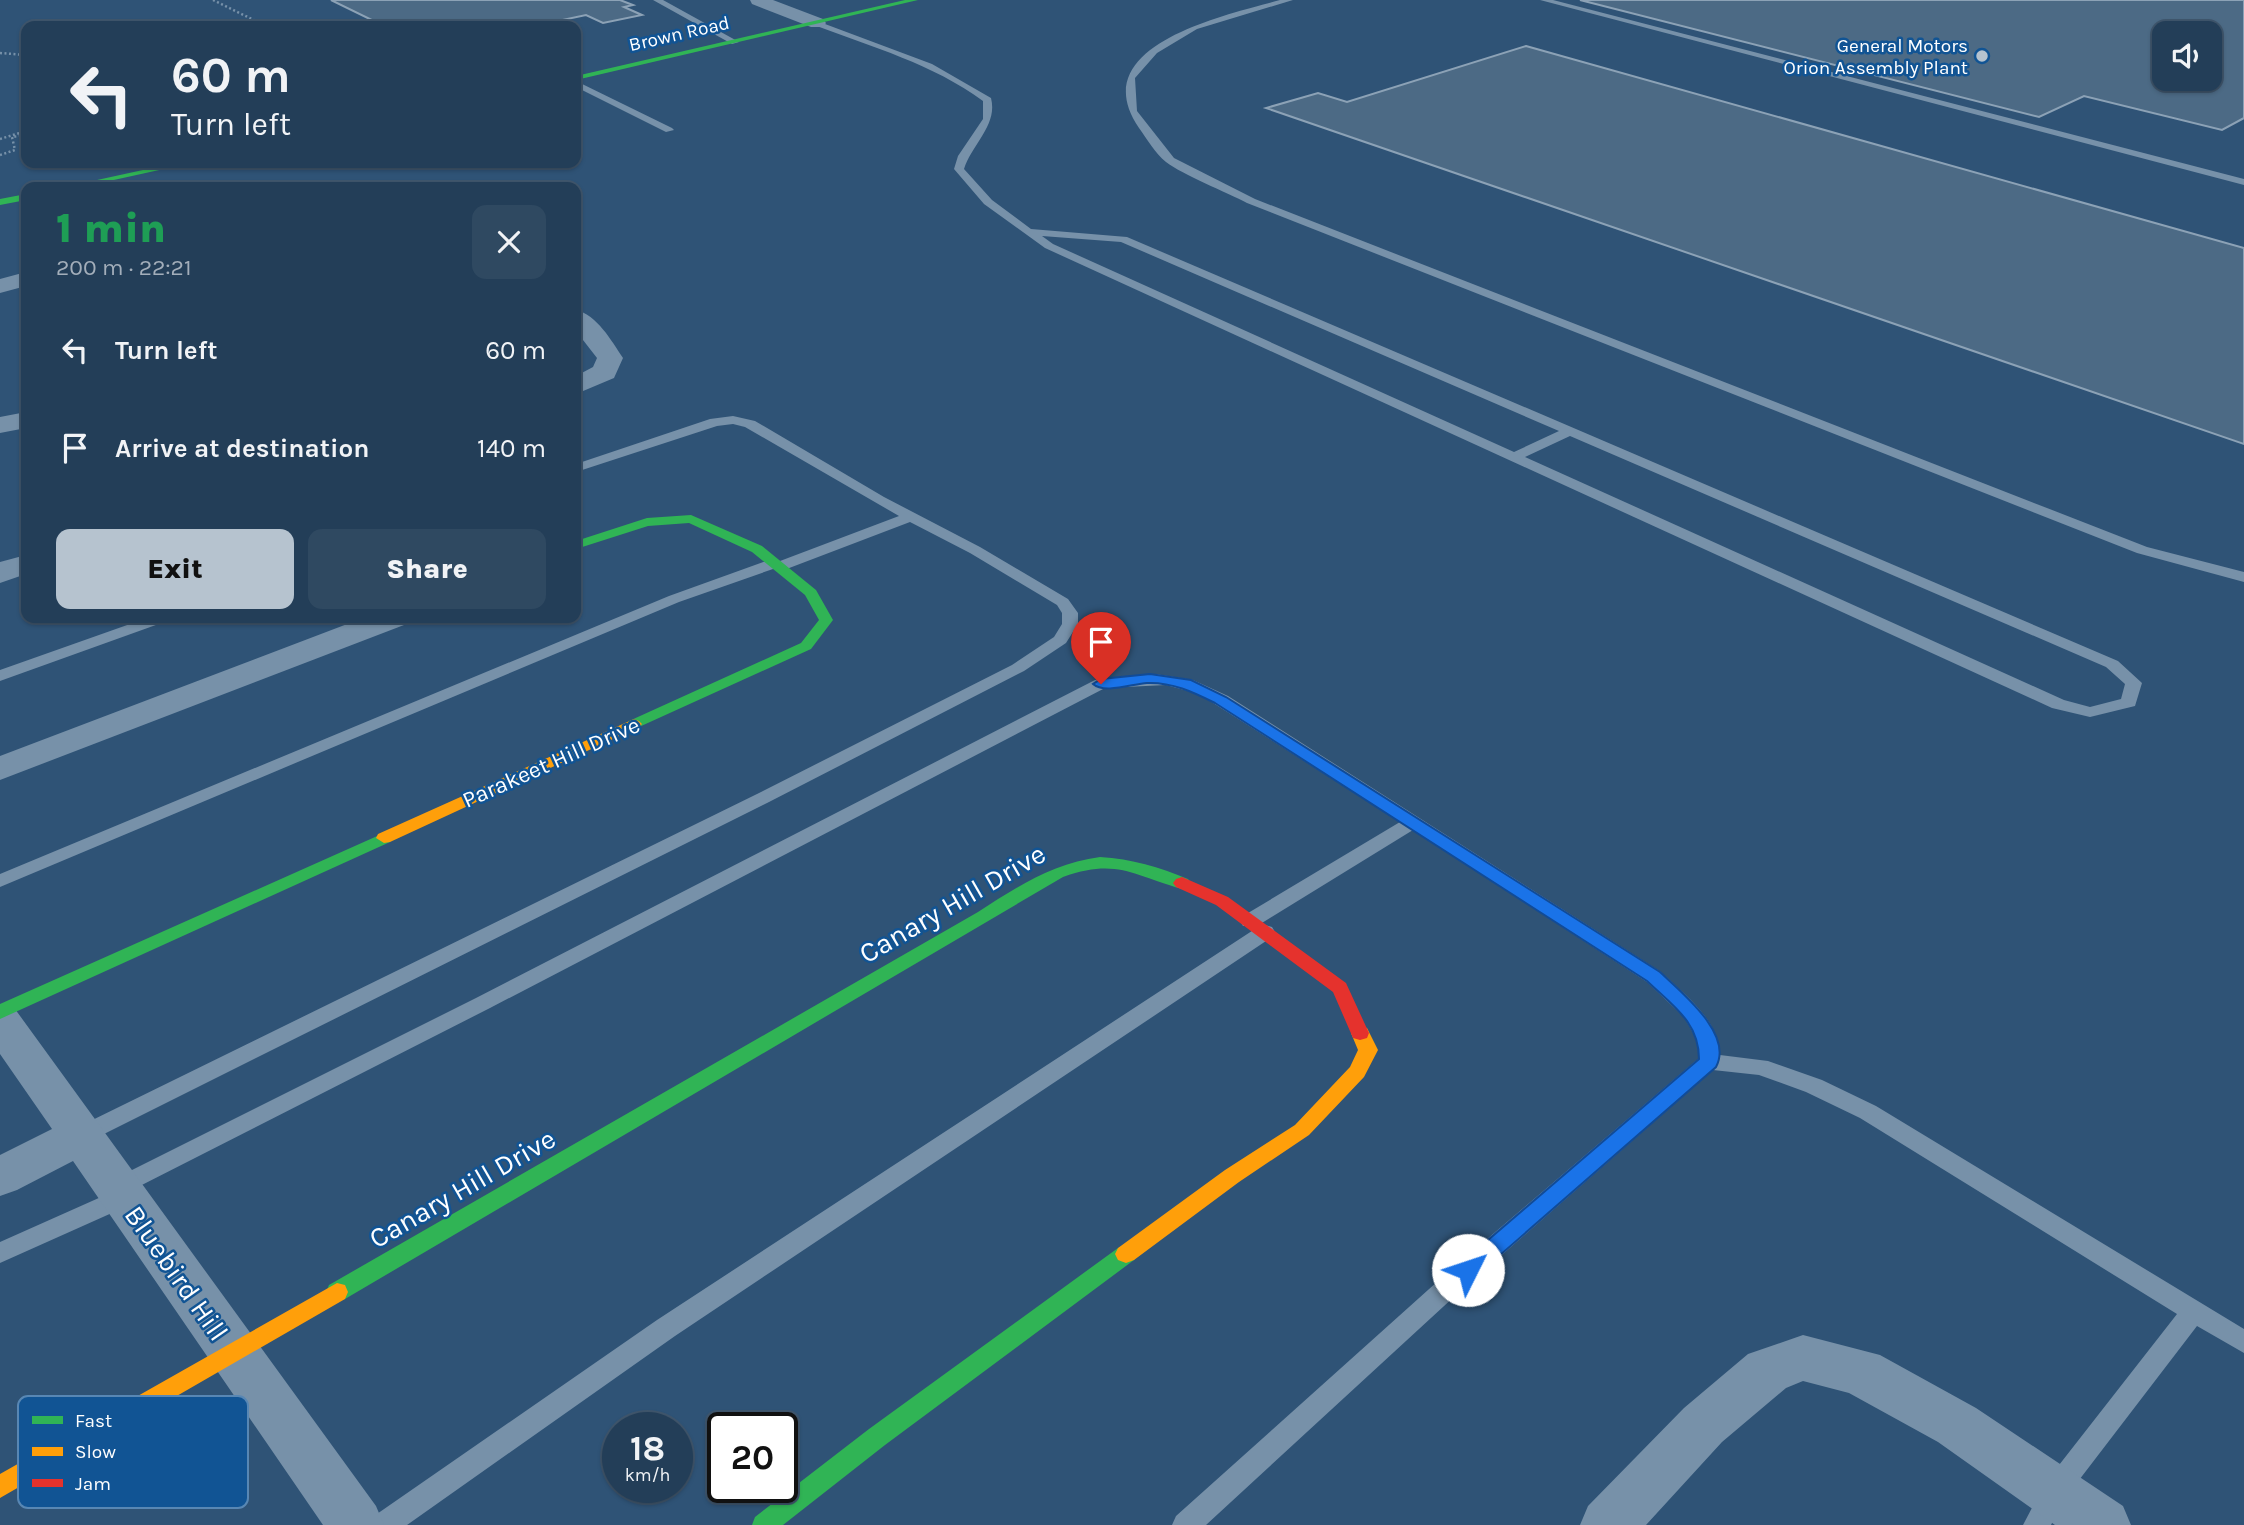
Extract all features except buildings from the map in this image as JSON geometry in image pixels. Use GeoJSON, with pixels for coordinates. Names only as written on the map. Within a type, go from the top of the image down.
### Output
{"type":"FeatureCollection","features":[{"type":"Feature","properties":{"kind":"street"},"geometry":{"type":"LineString","coordinates":[[758,0],[817,23]]}},
{"type":"Feature","properties":{"kind":"street","name":"Brown Road"},"geometry":{"type":"LineString","coordinates":[[581,77],[914,0]]}},
{"type":"Feature","properties":{"kind":"street"},"geometry":{"type":"LineString","coordinates":[[94,182],[163,168]]}},
{"type":"Feature","properties":{"kind":"street"},"geometry":{"type":"LineString","coordinates":[[0,202],[21,198]]}},
{"type":"Feature","properties":{"kind":"street"},"geometry":{"type":"LineString","coordinates":[[0,286],[21,280]]}},
{"type":"Feature","properties":{"kind":"street"},"geometry":{"type":"LineString","coordinates":[[581,322],[597,338],[610,358],[605,372],[581,384]]}},
{"type":"Feature","properties":{"kind":"street"},"geometry":{"type":"LineString","coordinates":[[0,425],[21,421]]}},
{"type":"Feature","properties":{"kind":"street","name":"Parakeet Hill Drive"},"geometry":{"type":"LineString","coordinates":[[0,1012],[806,646],[826,620],[811,593],[757,548],[691,519],[647,522],[581,543]]}},
{"type":"Feature","properties":{"kind":"street"},"geometry":{"type":"LineString","coordinates":[[0,573],[21,566]]}},
{"type":"Feature","properties":{"kind":"street"},"geometry":{"type":"LineString","coordinates":[[0,769],[379,623]]}},
{"type":"Feature","properties":{"kind":"street","name":"Canary Hill Drive"},"geometry":{"type":"LineString","coordinates":[[157,1396],[984,916],[1038,881],[1068,867],[1105,860],[1154,870],[1222,901],[1340,988],[1368,1050],[1357,1072],[1302,1130],[1231,1176],[899,1420],[764,1525]]}},
{"type":"Feature","properties":{"kind":"street","name":"Bluebird Hill"},"geometry":{"type":"LineString","coordinates":[[0,1020],[356,1525]]}},
{"type":"Feature","properties":{"kind":"street"},"geometry":{"type":"LineString","coordinates":[[0,1177],[80,1136]]}},
{"type":"Feature","properties":{"kind":"street"},"geometry":{"type":"LineString","coordinates":[[1608,1525],[1714,1416],[1766,1371],[1803,1358],[1861,1372],[1957,1425],[2046,1508],[2103,1525]]}},
{"type":"Feature","properties":{"kind":"street","name":"Canary Hill Drive"},"geometry":{"type":"LineString","coordinates":[[0,1487],[18,1477]]}},
{"type":"Feature","properties":{"kind":"lane"},"geometry":{"type":"LineString","coordinates":[[657,0],[735,41]]}},
{"type":"Feature","properties":{"kind":"lane"},"geometry":{"type":"LineString","coordinates":[[1289,0],[1194,27],[1154,51],[1131,78],[1132,111],[1170,160],[1251,201],[2129,545],[2244,577]]}},
{"type":"Feature","properties":{"kind":"lane"},"geometry":{"type":"LineString","coordinates":[[1544,0],[2244,182]]}},
{"type":"Feature","properties":{"kind":"lane"},"geometry":{"type":"LineString","coordinates":[[817,23],[940,71],[970,85],[988,100],[988,119],[963,156],[959,169],[968,184],[1029,232],[1049,247],[2058,704],[2091,712],[2129,702],[2134,683],[2112,664],[1123,239],[1029,232]]}},
{"type":"Feature","properties":{"kind":"lane"},"geometry":{"type":"LineString","coordinates":[[581,86],[669,130]]}},
{"type":"Feature","properties":{"kind":"lane"},"geometry":{"type":"LineString","coordinates":[[80,1136],[763,798],[1018,668],[1060,640],[1070,624],[1070,613],[1063,602],[750,424],[733,420],[691,428],[581,466]]}},
{"type":"Feature","properties":{"kind":"lane"},"geometry":{"type":"LineString","coordinates":[[1514,457],[1570,431]]}},
{"type":"Feature","properties":{"kind":"lane"},"geometry":{"type":"LineString","coordinates":[[0,881],[674,599],[910,517]]}},
{"type":"Feature","properties":{"kind":"lane"},"geometry":{"type":"LineString","coordinates":[[0,676],[147,623]]}},
{"type":"Feature","properties":{"kind":"lane"},"geometry":{"type":"LineString","coordinates":[[0,1253],[1101,684],[1150,679],[1186,683],[1203,690],[1654,977],[1691,1012],[1709,1040],[1709,1062]]}},
{"type":"Feature","properties":{"kind":"lane"},"geometry":{"type":"LineString","coordinates":[[384,1525],[666,1328],[1413,822]]}},
{"type":"Feature","properties":{"kind":"lane"},"geometry":{"type":"LineString","coordinates":[[1186,1525],[1447,1288],[1709,1062],[1760,1067],[1814,1086],[1868,1112],[2244,1342]]}},
{"type":"Feature","properties":{"kind":"lane"},"geometry":{"type":"LineString","coordinates":[[2046,1508],[2194,1311]]}},
{"type":"Feature","properties":{"kind":"path"},"geometry":{"type":"LineString","coordinates":[[213,0],[256,21]]}},
{"type":"Feature","properties":{"kind":"path"},"geometry":{"type":"LineString","coordinates":[[0,54],[21,55]]}},
{"type":"Feature","properties":{"kind":"path"},"geometry":{"type":"LineString","coordinates":[[0,139],[21,134]]}},
{"type":"Feature","properties":{"kind":"path"},"geometry":{"type":"LineString","coordinates":[[0,155],[15,150],[12,137]]}},
{"type":"Feature","properties":{"kind":"traffic: fast"},"geometry":{"type":"LineString","coordinates":[[581,77],[914,0]]}},
{"type":"Feature","properties":{"kind":"traffic: fast"},"geometry":{"type":"LineString","coordinates":[[94,182],[163,168]]}},
{"type":"Feature","properties":{"kind":"traffic: fast"},"geometry":{"type":"LineString","coordinates":[[0,202],[21,198]]}},
{"type":"Feature","properties":{"kind":"traffic: fast"},"geometry":{"type":"LineString","coordinates":[[581,543],[647,522],[691,519],[757,549],[811,593],[826,620],[806,646],[634,724]]}},
{"type":"Feature","properties":{"kind":"traffic: fast"},"geometry":{"type":"LineString","coordinates":[[0,1012],[384,838]]}},
{"type":"Feature","properties":{"kind":"traffic: fast"},"geometry":{"type":"LineString","coordinates":[[337,1292],[1057,873],[1078,865],[1100,862],[1124,864],[1182,883]]}},
{"type":"Feature","properties":{"kind":"traffic: fast"},"geometry":{"type":"LineString","coordinates":[[764,1525],[877,1437],[1126,1254]]}},
{"type":"Feature","properties":{"kind":"traffic: slow"},"geometry":{"type":"LineString","coordinates":[[384,838],[634,724]]}},
{"type":"Feature","properties":{"kind":"traffic: slow"},"geometry":{"type":"LineString","coordinates":[[1126,1254],[1232,1176],[1302,1130],[1357,1072],[1368,1050],[1360,1033]]}},
{"type":"Feature","properties":{"kind":"traffic: slow"},"geometry":{"type":"LineString","coordinates":[[157,1396],[337,1292]]}},
{"type":"Feature","properties":{"kind":"traffic: slow"},"geometry":{"type":"LineString","coordinates":[[0,1487],[18,1477]]}},
{"type":"Feature","properties":{"kind":"traffic: jam"},"geometry":{"type":"LineString","coordinates":[[1182,883],[1222,901],[1340,988],[1360,1033]]}},
{"type":"Feature","properties":{"kind":"place","name":"General Motors Orion Assembly Plant"},"geometry":{"type":"Point","coordinates":[1982,56]}},
{"type":"Feature","properties":{"kind":"route"},"geometry":{"type":"LineString","coordinates":[[1101,684],[1150,679],[1186,683],[1203,690],[1468,856],[1654,977],[1691,1012],[1709,1040],[1709,1062],[1468,1270]]}}]}
